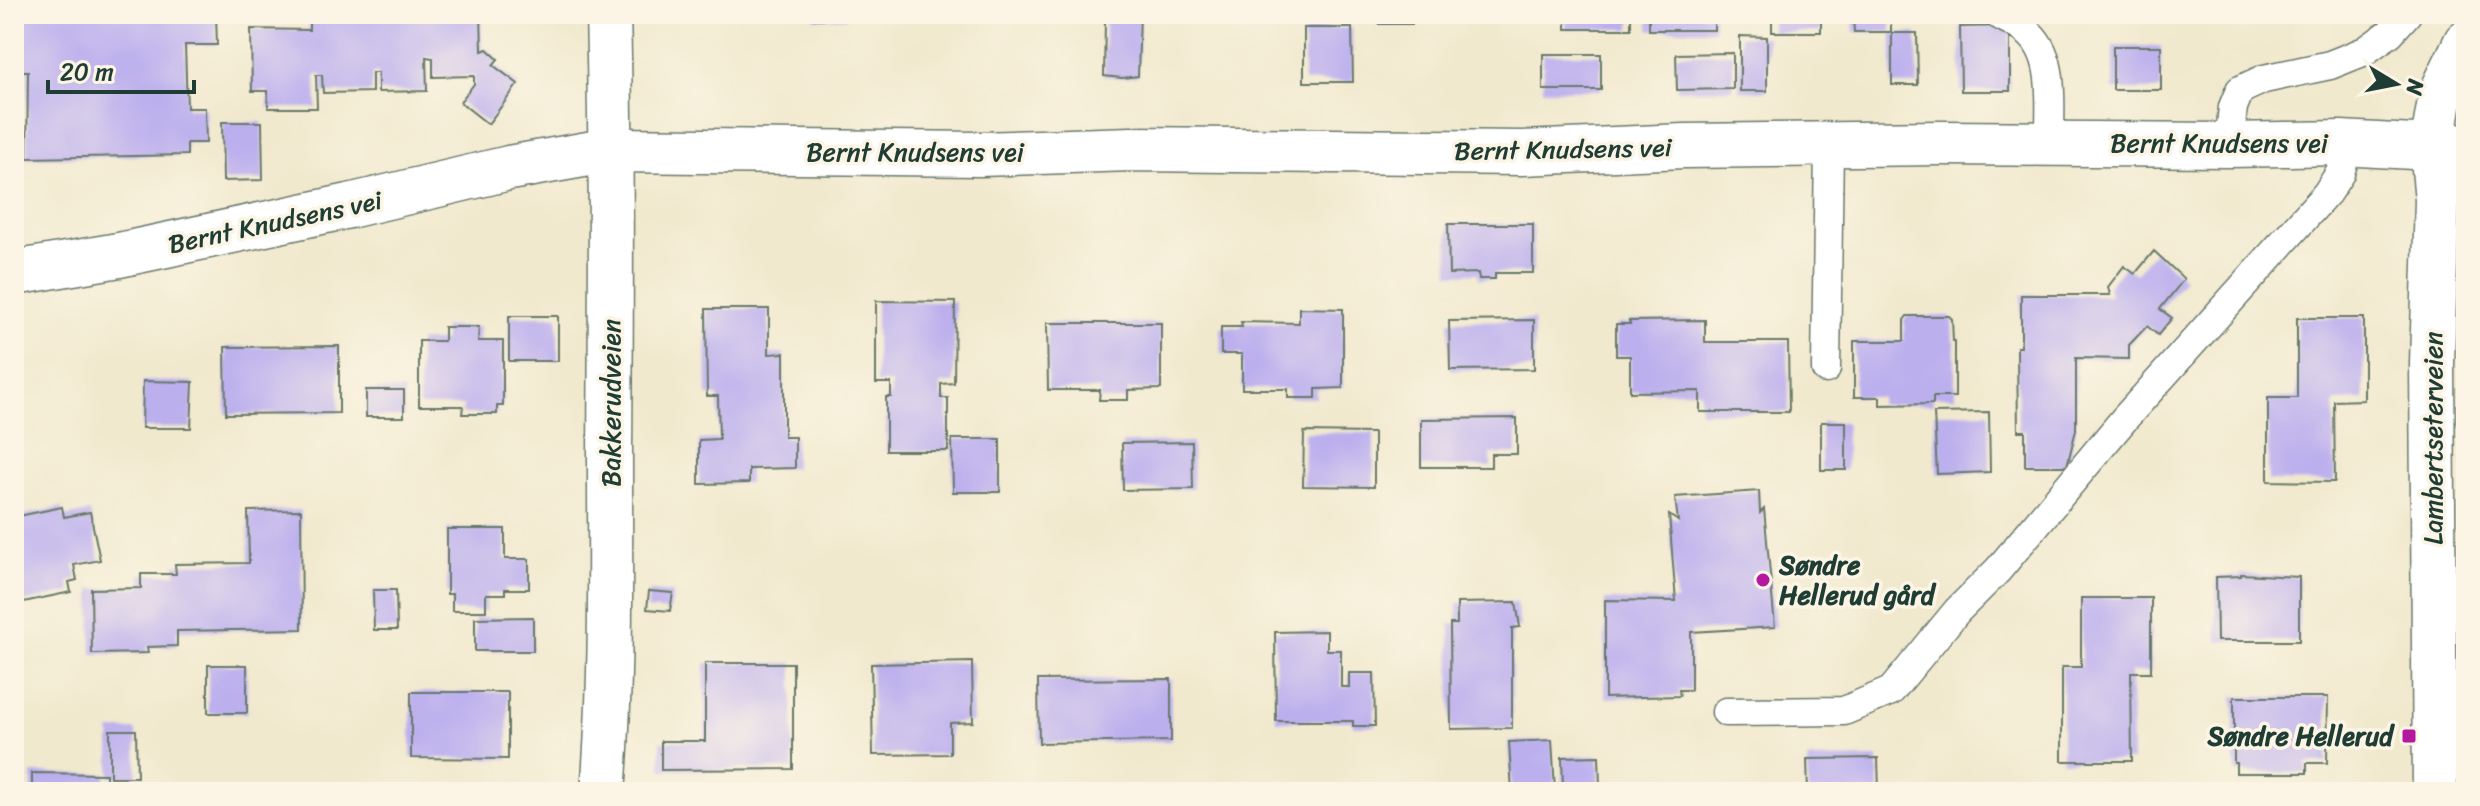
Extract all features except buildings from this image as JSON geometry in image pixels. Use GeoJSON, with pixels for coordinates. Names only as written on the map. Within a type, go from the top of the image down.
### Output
{"type":"FeatureCollection","features":[{"type":"Feature","properties":{"kind":"street","name":"Bakkerudveien"},"geometry":{"type":"LineString","coordinates":[[603,792],[607,740],[610,562],[611,150],[608,14]]}},
{"type":"Feature","properties":{"kind":"street","name":"Lambertseterveien"},"geometry":{"type":"LineString","coordinates":[[2435,792],[2442,590],[2432,363],[2437,200],[2449,147],[2441,94],[2466,42]]}},
{"type":"Feature","properties":{"kind":"street","name":"Bernt Knudsens vei"},"geometry":{"type":"LineString","coordinates":[[14,273],[119,255],[509,168],[611,150],[980,154],[1132,149],[1522,153],[1829,144],[2050,143],[2449,147]]}},
{"type":"Feature","properties":{"kind":"lane"},"geometry":{"type":"LineString","coordinates":[[1997,14],[2027,31],[2042,50],[2049,73],[2050,143]]}},
{"type":"Feature","properties":{"kind":"lane"},"geometry":{"type":"LineString","coordinates":[[2229,145],[2233,107],[2240,90],[2264,79],[2330,65],[2365,51],[2390,33],[2407,14]]}},
{"type":"Feature","properties":{"kind":"lane"},"geometry":{"type":"LineString","coordinates":[[1826,369],[1829,144]]}},
{"type":"Feature","properties":{"kind":"lane"},"geometry":{"type":"LineString","coordinates":[[1726,712],[1844,711],[1891,691],[1957,611],[1998,570],[2126,417],[2327,193],[2340,173],[2349,144]]}},
{"type":"Feature","properties":{"kind":"place","name":"Søndre Hellerud gård"},"geometry":{"type":"Point","coordinates":[1763,580]}},
{"type":"Feature","properties":{"kind":"place","name":"Søndre Hellerud"},"geometry":{"type":"Point","coordinates":[2409,736]}}]}
